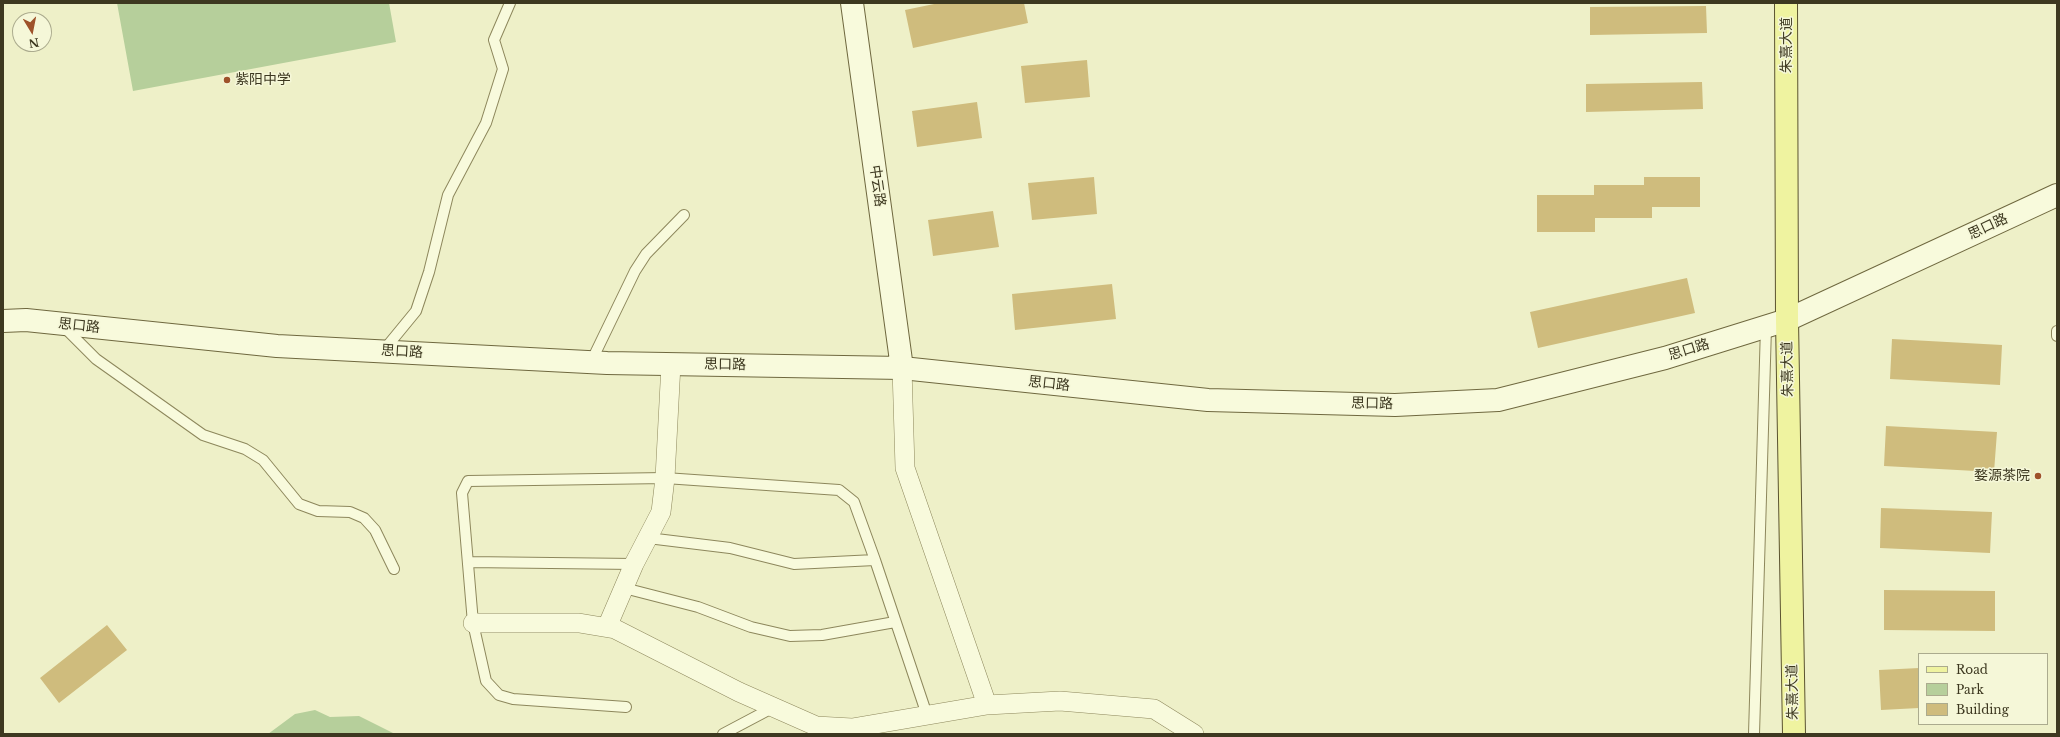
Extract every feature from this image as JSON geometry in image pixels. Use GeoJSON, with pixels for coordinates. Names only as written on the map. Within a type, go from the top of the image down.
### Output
{"type":"FeatureCollection","features":[{"type":"Feature","properties":{"kind":"main road","name":"朱熹大道"},"geometry":{"type":"LineString","coordinates":[[1786,3],[1787,320],[1794,734]]}},
{"type":"Feature","properties":{"kind":"street","name":"中云路"},"geometry":{"type":"LineString","coordinates":[[852,3],[902,368]]}},
{"type":"Feature","properties":{"kind":"street","name":"思口路"},"geometry":{"type":"LineString","coordinates":[[3,321],[26,320],[277,346],[591,362],[902,368],[1208,400],[1395,405],[1498,400],[1665,358],[1787,320],[2057,195]]}},
{"type":"Feature","properties":{"kind":"street"},"geometry":{"type":"LineString","coordinates":[[607,627],[634,564],[661,512],[665,478],[671,364]]}},
{"type":"Feature","properties":{"kind":"street"},"geometry":{"type":"LineString","coordinates":[[902,368],[905,468],[987,705]]}},
{"type":"Feature","properties":{"kind":"street"},"geometry":{"type":"LineString","coordinates":[[473,622],[579,623],[615,629],[739,692],[816,726],[842,731],[987,705],[1060,700],[1154,709],[1194,734]]}},
{"type":"Feature","properties":{"kind":"lane"},"geometry":{"type":"LineString","coordinates":[[384,351],[416,311],[429,272],[448,195],[486,124],[503,69],[494,40],[510,3]]}},
{"type":"Feature","properties":{"kind":"lane"},"geometry":{"type":"LineString","coordinates":[[591,362],[634,271],[646,254],[684,215]]}},
{"type":"Feature","properties":{"kind":"lane"},"geometry":{"type":"LineString","coordinates":[[62,324],[96,359],[203,435],[245,449],[263,460],[299,504],[318,511],[350,512],[364,518],[375,530],[394,569]]}},
{"type":"Feature","properties":{"kind":"lane"},"geometry":{"type":"LineString","coordinates":[[1754,734],[1766,327]]}},
{"type":"Feature","properties":{"kind":"lane"},"geometry":{"type":"LineString","coordinates":[[2057,331],[2057,336]]}},
{"type":"Feature","properties":{"kind":"lane"},"geometry":{"type":"LineString","coordinates":[[626,707],[513,699],[499,695],[486,681],[473,622],[462,493],[468,481],[665,478],[839,490],[854,502],[927,715]]}},
{"type":"Feature","properties":{"kind":"lane"},"geometry":{"type":"LineString","coordinates":[[648,538],[730,548],[794,564],[875,560]]}},
{"type":"Feature","properties":{"kind":"lane"},"geometry":{"type":"LineString","coordinates":[[468,562],[634,564]]}},
{"type":"Feature","properties":{"kind":"lane"},"geometry":{"type":"LineString","coordinates":[[624,588],[698,607],[751,627],[790,636],[822,635],[895,622]]}},
{"type":"Feature","properties":{"kind":"lane"},"geometry":{"type":"LineString","coordinates":[[724,734],[774,707]]}},
{"type":"Feature","properties":{"kind":"green space"},"geometry":{"type":"Polygon","coordinates":[[[117,3],[389,3],[396,42],[133,91],[117,3]]]}},
{"type":"Feature","properties":{"kind":"green space"},"geometry":{"type":"Polygon","coordinates":[[[315,710],[330,717],[359,716],[395,734],[268,734],[295,714],[315,710]]]}},
{"type":"Feature","properties":{"kind":"building"},"geometry":{"type":"Polygon","coordinates":[[[939,3],[1024,3],[1028,23],[913,48],[905,10],[939,3]]]}},
{"type":"Feature","properties":{"kind":"building"},"geometry":{"type":"Polygon","coordinates":[[[1706,6],[1707,33],[1590,35],[1590,7],[1706,6]]]}},
{"type":"Feature","properties":{"kind":"building"},"geometry":{"type":"Polygon","coordinates":[[[1087,60],[1090,97],[1025,103],[1021,66],[1087,60]]]}},
{"type":"Feature","properties":{"kind":"building"},"geometry":{"type":"Polygon","coordinates":[[[1702,82],[1703,109],[1586,112],[1586,84],[1702,82]]]}},
{"type":"Feature","properties":{"kind":"building"},"geometry":{"type":"Polygon","coordinates":[[[977,102],[982,138],[917,147],[912,111],[977,102]]]}},
{"type":"Feature","properties":{"kind":"building"},"geometry":{"type":"Polygon","coordinates":[[[1094,177],[1097,214],[1032,220],[1028,183],[1094,177]]]}},
{"type":"Feature","properties":{"kind":"building"},"geometry":{"type":"Polygon","coordinates":[[[1644,177],[1700,177],[1700,207],[1652,207],[1652,218],[1595,218],[1595,232],[1537,232],[1537,195],[1594,195],[1594,185],[1644,185],[1644,177]]]}},
{"type":"Feature","properties":{"kind":"building"},"geometry":{"type":"Polygon","coordinates":[[[993,211],[999,247],[933,256],[928,220],[993,211]]]}},
{"type":"Feature","properties":{"kind":"building"},"geometry":{"type":"Polygon","coordinates":[[[1687,278],[1695,313],[1538,348],[1530,312],[1687,278]]]}},
{"type":"Feature","properties":{"kind":"building"},"geometry":{"type":"Polygon","coordinates":[[[1112,284],[1116,319],[1015,330],[1012,294],[1112,284]]]}},
{"type":"Feature","properties":{"kind":"building"},"geometry":{"type":"Polygon","coordinates":[[[1892,339],[2002,345],[2000,385],[1890,379],[1892,339]]]}},
{"type":"Feature","properties":{"kind":"building"},"geometry":{"type":"Polygon","coordinates":[[[1886,426],[1997,432],[1994,472],[1884,466],[1886,426]]]}},
{"type":"Feature","properties":{"kind":"building"},"geometry":{"type":"Polygon","coordinates":[[[1881,508],[1992,512],[1990,553],[1880,548],[1881,508]]]}},
{"type":"Feature","properties":{"kind":"building"},"geometry":{"type":"Polygon","coordinates":[[[1884,590],[1995,591],[1995,631],[1884,630],[1884,590]]]}},
{"type":"Feature","properties":{"kind":"building"},"geometry":{"type":"Polygon","coordinates":[[[107,625],[127,650],[59,703],[40,678],[107,625]]]}},
{"type":"Feature","properties":{"kind":"building"},"geometry":{"type":"Polygon","coordinates":[[[1918,668],[1918,708],[1881,710],[1879,670],[1918,668]]]}},
{"type":"Feature","properties":{"kind":"place","name":"紫阳中学"},"geometry":{"type":"Point","coordinates":[227,80]}},
{"type":"Feature","properties":{"kind":"place","name":"婺源茶院"},"geometry":{"type":"Point","coordinates":[2038,476]}}]}
